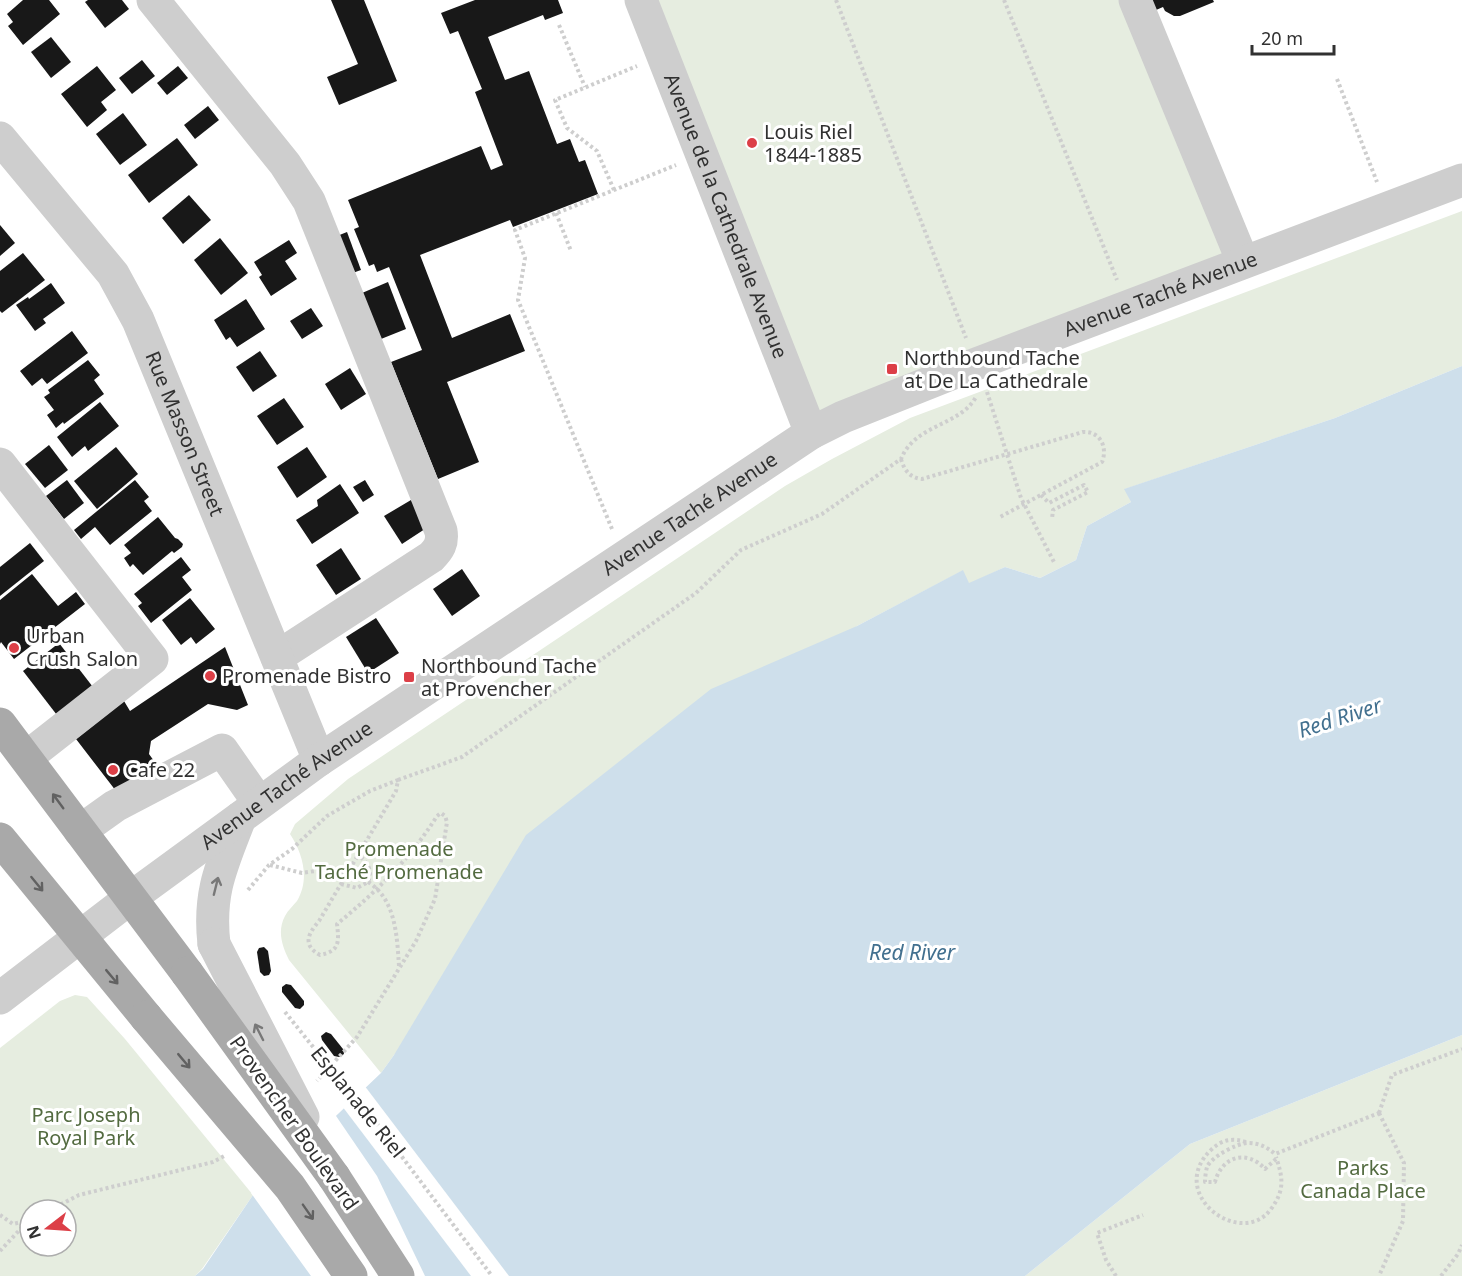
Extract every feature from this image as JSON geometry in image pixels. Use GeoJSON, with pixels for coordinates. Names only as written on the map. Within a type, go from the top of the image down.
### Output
{"type":"FeatureCollection","features":[{"type":"Feature","properties":{"kind":"main road","name":"Provencher Boulevard"},"geometry":{"type":"LineString","coordinates":[[0,724],[27,757],[129,899],[187,973],[334,1178],[398,1276]]}},
{"type":"Feature","properties":{"kind":"main road","name":"Provencher Boulevard"},"geometry":{"type":"LineString","coordinates":[[0,839],[79,937],[290,1187],[351,1276]]}},
{"type":"Feature","properties":{"kind":"street"},"geometry":{"type":"LineString","coordinates":[[153,0],[285,164],[309,201],[441,531],[442,541],[438,551],[431,557],[277,657]]}},
{"type":"Feature","properties":{"kind":"street","name":"Avenue de la Cathedrale Avenue"},"geometry":{"type":"LineString","coordinates":[[640,0],[811,433]]}},
{"type":"Feature","properties":{"kind":"street"},"geometry":{"type":"LineString","coordinates":[[1135,0],[1243,262]]}},
{"type":"Feature","properties":{"kind":"street","name":"Rue Masson Street"},"geometry":{"type":"LineString","coordinates":[[0,138],[113,274],[126,295],[155,358],[319,760]]}},
{"type":"Feature","properties":{"kind":"street","name":"Avenue Taché Avenue"},"geometry":{"type":"LineString","coordinates":[[0,998],[129,899],[319,760],[811,433],[843,417],[976,364],[1462,180]]}},
{"type":"Feature","properties":{"kind":"street"},"geometry":{"type":"LineString","coordinates":[[0,464],[152,659],[27,757]]}},
{"type":"Feature","properties":{"kind":"street"},"geometry":{"type":"LineString","coordinates":[[80,831],[115,806],[222,750],[249,811],[216,881],[213,899],[214,944],[334,1178]]}},
{"type":"Feature","properties":{"kind":"path"},"geometry":{"type":"LineString","coordinates":[[836,0],[966,337]]}},
{"type":"Feature","properties":{"kind":"path"},"geometry":{"type":"LineString","coordinates":[[1004,0],[1127,306]]}},
{"type":"Feature","properties":{"kind":"path"},"geometry":{"type":"LineString","coordinates":[[560,25],[585,87]]}},
{"type":"Feature","properties":{"kind":"path"},"geometry":{"type":"LineString","coordinates":[[614,190],[597,151],[567,128],[555,100],[663,56]]}},
{"type":"Feature","properties":{"kind":"path"},"geometry":{"type":"LineString","coordinates":[[1337,79],[1381,191]]}},
{"type":"Feature","properties":{"kind":"path"},"geometry":{"type":"LineString","coordinates":[[623,557],[518,300],[525,258],[515,230],[701,154]]}},
{"type":"Feature","properties":{"kind":"path"},"geometry":{"type":"LineString","coordinates":[[556,213],[571,251]]}},
{"type":"Feature","properties":{"kind":"path"},"geometry":{"type":"LineString","coordinates":[[984,383],[1024,504],[1055,564]]}},
{"type":"Feature","properties":{"kind":"path"},"geometry":{"type":"LineString","coordinates":[[348,873],[328,869],[302,873],[269,865],[292,849],[327,816],[370,791],[462,757],[696,593],[741,550],[822,514],[901,459],[910,442],[968,408],[978,393]]}},
{"type":"Feature","properties":{"kind":"path"},"geometry":{"type":"LineString","coordinates":[[901,459],[908,474],[922,479],[1083,432],[1090,432],[1100,438],[1104,451],[1102,462],[1000,517]]}},
{"type":"Feature","properties":{"kind":"path"},"geometry":{"type":"LineString","coordinates":[[1041,495],[1049,503],[1084,485],[1088,492],[1053,510],[1052,519]]}},
{"type":"Feature","properties":{"kind":"path"},"geometry":{"type":"LineString","coordinates":[[368,882],[379,888],[388,905],[393,919],[399,967],[417,941],[435,899],[447,822],[444,814],[437,816],[410,856],[379,888],[337,924],[336,948],[329,954],[320,956],[312,951],[308,942],[309,933],[342,884],[396,791],[398,780]]}},
{"type":"Feature","properties":{"kind":"path"},"geometry":{"type":"LineString","coordinates":[[342,884],[352,888],[364,886],[368,882],[370,870],[368,864],[358,855]]}},
{"type":"Feature","properties":{"kind":"path","name":"Esplanade Riel"},"geometry":{"type":"LineString","coordinates":[[279,1004],[330,1068],[353,1092],[492,1276]]}},
{"type":"Feature","properties":{"kind":"path"},"geometry":{"type":"LineString","coordinates":[[1379,1276],[1403,1221],[1404,1163],[1379,1113],[1392,1075],[1462,1049]]}},
{"type":"Feature","properties":{"kind":"path"},"geometry":{"type":"LineString","coordinates":[[1275,1154],[1379,1113]]}},
{"type":"Feature","properties":{"kind":"path"},"geometry":{"type":"LineString","coordinates":[[1234,1139],[1247,1142],[1265,1146],[1275,1154],[1282,1187],[1278,1199],[1267,1215],[1260,1220],[1241,1224],[1227,1221],[1213,1212],[1198,1191],[1195,1181],[1205,1156],[1225,1140],[1234,1139]]}},
{"type":"Feature","properties":{"kind":"path"},"geometry":{"type":"LineString","coordinates":[[1247,1142],[1219,1154],[1208,1165],[1205,1182],[1215,1182],[1221,1168],[1237,1158],[1256,1160],[1265,1169],[1276,1159]]}},
{"type":"Feature","properties":{"kind":"path"},"geometry":{"type":"LineString","coordinates":[[0,1215],[13,1224],[18,1223]]}},
{"type":"Feature","properties":{"kind":"path"},"geometry":{"type":"LineString","coordinates":[[1116,1276],[1106,1260],[1097,1233],[1143,1215]]}},
{"type":"Feature","properties":{"kind":"path"},"geometry":{"type":"LineString","coordinates":[[0,1251],[18,1232]]}},
{"type":"Feature","properties":{"kind":"path"},"geometry":{"type":"LineString","coordinates":[[1441,1276],[1462,1245]]}},
{"type":"Feature","properties":{"kind":"green space"},"geometry":{"type":"Polygon","coordinates":[[[641,0],[1134,0],[1243,262],[811,433],[641,0]]]}},
{"type":"Feature","properties":{"kind":"green space","name":"Promenade Taché Promenade"},"geometry":{"type":"Polygon","coordinates":[[[1462,211],[1462,366],[1335,418],[1125,489],[1131,502],[1087,526],[1076,560],[1040,578],[1005,567],[969,584],[962,571],[857,626],[394,1055],[381,1073],[289,960],[283,944],[281,927],[286,914],[301,893],[304,875],[301,858],[290,834],[295,824],[348,779],[785,486],[910,418],[1462,211]]]}},
{"type":"Feature","properties":{"kind":"green space","name":"Parc Joseph Royal Park"},"geometry":{"type":"Polygon","coordinates":[[[75,995],[87,997],[125,1039],[253,1195],[195,1276],[0,1276],[0,1048],[60,1001],[75,995]]]}},
{"type":"Feature","properties":{"kind":"green space","name":"Parks Canada Place"},"geometry":{"type":"Polygon","coordinates":[[[1462,1035],[1462,1276],[1025,1276],[1190,1144],[1462,1035]]]}},
{"type":"Feature","properties":{"kind":"water","name":"Red River"},"geometry":{"type":"Polygon","coordinates":[[[1462,366],[1462,1035],[1190,1144],[1025,1276],[195,1276],[203,1269],[253,1195],[381,1073],[526,835],[711,689],[857,626],[963,570],[969,583],[1005,567],[1040,578],[1076,560],[1087,526],[1131,502],[1124,489],[1335,418],[1462,366]]]}},
{"type":"Feature","properties":{"kind":"pier"},"geometry":{"type":"Polygon","coordinates":[[[364,1085],[509,1276],[471,1276],[342,1106],[364,1085]]]}},
{"type":"Feature","properties":{"kind":"pier"},"geometry":{"type":"Polygon","coordinates":[[[334,1113],[377,1176],[425,1276],[311,1276],[251,1193],[334,1113]]]}},
{"type":"Feature","properties":{"kind":"building"},"geometry":{"type":"Polygon","coordinates":[[[23,0],[49,0],[60,14],[23,45],[8,26],[13,22],[7,14],[23,0]]]}},
{"type":"Feature","properties":{"kind":"building"},"geometry":{"type":"Polygon","coordinates":[[[88,0],[122,0],[129,9],[105,28],[85,2],[88,0]]]}},
{"type":"Feature","properties":{"kind":"building"},"geometry":{"type":"Polygon","coordinates":[[[331,0],[364,0],[397,81],[339,105],[327,77],[358,64],[331,0]]]}},
{"type":"Feature","properties":{"kind":"building"},"geometry":{"type":"Polygon","coordinates":[[[475,0],[558,0],[563,13],[545,20],[543,15],[488,37],[505,80],[529,71],[557,144],[570,139],[579,162],[585,160],[598,194],[513,227],[510,220],[420,255],[452,338],[510,314],[525,351],[447,382],[479,462],[438,479],[391,362],[422,350],[389,267],[377,272],[374,264],[369,266],[354,229],[359,227],[348,200],[481,146],[491,170],[503,165],[475,92],[482,89],[458,31],[450,34],[441,13],[475,0]]]}},
{"type":"Feature","properties":{"kind":"building"},"geometry":{"type":"Polygon","coordinates":[[[1152,0],[1213,0],[1214,2],[1180,16],[1174,16],[1165,11],[1163,7],[1156,10],[1152,0]]]}},
{"type":"Feature","properties":{"kind":"building"},"geometry":{"type":"Polygon","coordinates":[[[51,37],[71,62],[51,78],[31,52],[51,37]]]}},
{"type":"Feature","properties":{"kind":"building"},"geometry":{"type":"Polygon","coordinates":[[[142,60],[155,76],[132,94],[119,78],[142,60]]]}},
{"type":"Feature","properties":{"kind":"building"},"geometry":{"type":"Polygon","coordinates":[[[97,66],[116,90],[101,102],[107,110],[87,127],[61,94],[97,66]]]}},
{"type":"Feature","properties":{"kind":"building"},"geometry":{"type":"Polygon","coordinates":[[[178,66],[188,78],[167,95],[157,83],[178,66]]]}},
{"type":"Feature","properties":{"kind":"building"},"geometry":{"type":"Polygon","coordinates":[[[208,106],[219,120],[195,139],[184,125],[208,106]]]}},
{"type":"Feature","properties":{"kind":"building"},"geometry":{"type":"Polygon","coordinates":[[[123,113],[147,145],[120,165],[96,134],[123,113]]]}},
{"type":"Feature","properties":{"kind":"building"},"geometry":{"type":"Polygon","coordinates":[[[177,138],[198,165],[149,203],[128,175],[177,138]]]}},
{"type":"Feature","properties":{"kind":"building"},"geometry":{"type":"Polygon","coordinates":[[[189,195],[211,220],[183,244],[162,218],[189,195]]]}},
{"type":"Feature","properties":{"kind":"building"},"geometry":{"type":"Polygon","coordinates":[[[0,225],[15,243],[0,256],[0,225]]]}},
{"type":"Feature","properties":{"kind":"building"},"geometry":{"type":"Polygon","coordinates":[[[347,232],[361,270],[347,275],[332,238],[347,232]]]}},
{"type":"Feature","properties":{"kind":"building"},"geometry":{"type":"Polygon","coordinates":[[[220,238],[248,273],[221,295],[194,260],[220,238]]]}},
{"type":"Feature","properties":{"kind":"building"},"geometry":{"type":"Polygon","coordinates":[[[289,240],[297,253],[285,261],[297,279],[271,296],[259,277],[262,275],[254,262],[289,240]]]}},
{"type":"Feature","properties":{"kind":"building"},"geometry":{"type":"Polygon","coordinates":[[[23,253],[45,280],[2,313],[0,311],[0,271],[23,253]]]}},
{"type":"Feature","properties":{"kind":"building"},"geometry":{"type":"Polygon","coordinates":[[[388,282],[406,329],[381,339],[362,293],[388,282]]]}},
{"type":"Feature","properties":{"kind":"building"},"geometry":{"type":"Polygon","coordinates":[[[51,283],[65,303],[43,319],[46,323],[35,331],[16,305],[28,297],[29,299],[51,283]]]}},
{"type":"Feature","properties":{"kind":"building"},"geometry":{"type":"Polygon","coordinates":[[[246,299],[265,329],[237,347],[230,337],[226,340],[214,320],[246,299]]]}},
{"type":"Feature","properties":{"kind":"building"},"geometry":{"type":"Polygon","coordinates":[[[311,308],[323,326],[302,339],[290,321],[311,308]]]}},
{"type":"Feature","properties":{"kind":"building"},"geometry":{"type":"Polygon","coordinates":[[[72,331],[88,353],[47,384],[42,378],[32,386],[20,371],[72,331]]]}},
{"type":"Feature","properties":{"kind":"building"},"geometry":{"type":"Polygon","coordinates":[[[260,351],[277,376],[253,392],[236,367],[260,351]]]}},
{"type":"Feature","properties":{"kind":"building"},"geometry":{"type":"Polygon","coordinates":[[[88,360],[100,375],[94,380],[104,394],[56,428],[47,415],[54,410],[44,397],[50,393],[48,390],[88,360]]]}},
{"type":"Feature","properties":{"kind":"building"},"geometry":{"type":"Polygon","coordinates":[[[350,368],[366,394],[341,410],[325,384],[350,368]]]}},
{"type":"Feature","properties":{"kind":"building"},"geometry":{"type":"Polygon","coordinates":[[[284,398],[304,427],[277,445],[257,416],[284,398]]]}},
{"type":"Feature","properties":{"kind":"building"},"geometry":{"type":"Polygon","coordinates":[[[100,402],[119,426],[88,451],[85,446],[72,457],[57,437],[100,402]]]}},
{"type":"Feature","properties":{"kind":"building"},"geometry":{"type":"Polygon","coordinates":[[[49,445],[68,470],[45,488],[25,464],[49,445]]]}},
{"type":"Feature","properties":{"kind":"building"},"geometry":{"type":"Polygon","coordinates":[[[116,447],[138,474],[97,509],[74,481],[116,447]]]}},
{"type":"Feature","properties":{"kind":"building"},"geometry":{"type":"Polygon","coordinates":[[[307,447],[327,477],[297,498],[277,467],[307,447]]]}},
{"type":"Feature","properties":{"kind":"building"},"geometry":{"type":"Polygon","coordinates":[[[67,480],[84,503],[64,519],[46,496],[67,480]]]}},
{"type":"Feature","properties":{"kind":"building"},"geometry":{"type":"Polygon","coordinates":[[[135,480],[149,497],[144,501],[152,511],[110,545],[95,527],[81,539],[74,530],[135,480]]]}},
{"type":"Feature","properties":{"kind":"building"},"geometry":{"type":"Polygon","coordinates":[[[365,480],[374,495],[363,502],[353,487],[365,480]]]}},
{"type":"Feature","properties":{"kind":"building"},"geometry":{"type":"Polygon","coordinates":[[[340,484],[359,513],[312,544],[296,520],[318,506],[317,500],[340,484]]]}},
{"type":"Feature","properties":{"kind":"building"},"geometry":{"type":"Polygon","coordinates":[[[411,500],[428,527],[402,544],[384,516],[411,500]]]}},
{"type":"Feature","properties":{"kind":"building"},"geometry":{"type":"Polygon","coordinates":[[[158,517],[183,544],[143,575],[133,564],[130,567],[124,558],[131,553],[124,545],[158,517]]]}},
{"type":"Feature","properties":{"kind":"building"},"geometry":{"type":"Polygon","coordinates":[[[30,543],[44,561],[0,596],[0,567],[30,543]]]}},
{"type":"Feature","properties":{"kind":"building"},"geometry":{"type":"Polygon","coordinates":[[[341,548],[361,579],[336,595],[316,565],[341,548]]]}},
{"type":"Feature","properties":{"kind":"building"},"geometry":{"type":"Polygon","coordinates":[[[181,557],[191,570],[182,577],[192,590],[151,623],[138,606],[142,603],[134,594],[181,557]]]}},
{"type":"Feature","properties":{"kind":"building"},"geometry":{"type":"Polygon","coordinates":[[[462,569],[480,596],[452,616],[433,589],[462,569]]]}},
{"type":"Feature","properties":{"kind":"building"},"geometry":{"type":"Polygon","coordinates":[[[32,574],[58,606],[76,592],[85,604],[14,659],[1,642],[0,644],[0,600],[32,574]]]}},
{"type":"Feature","properties":{"kind":"building"},"geometry":{"type":"Polygon","coordinates":[[[190,598],[215,629],[196,644],[191,637],[181,645],[162,620],[190,598]]]}},
{"type":"Feature","properties":{"kind":"building"},"geometry":{"type":"Polygon","coordinates":[[[376,618],[399,653],[368,673],[346,637],[376,618]]]}},
{"type":"Feature","properties":{"kind":"building"},"geometry":{"type":"Polygon","coordinates":[[[59,643],[96,691],[60,719],[23,671],[59,643]]]}},
{"type":"Feature","properties":{"kind":"building"},"geometry":{"type":"Polygon","coordinates":[[[225,647],[248,705],[237,710],[208,704],[151,741],[149,754],[154,761],[116,791],[76,739],[124,701],[130,711],[225,647]]]}},
{"type":"Feature","properties":{"kind":"building"},"geometry":{"type":"Polygon","coordinates":[[[264,947],[268,951],[271,971],[269,975],[264,976],[260,972],[257,952],[259,948],[264,947]]]}},
{"type":"Feature","properties":{"kind":"building"},"geometry":{"type":"Polygon","coordinates":[[[286,984],[291,985],[304,1001],[300,1009],[295,1008],[282,992],[282,987],[286,984]]]}},
{"type":"Feature","properties":{"kind":"building"},"geometry":{"type":"Polygon","coordinates":[[[326,1032],[331,1034],[343,1049],[344,1054],[339,1057],[334,1056],[322,1040],[321,1036],[326,1032]]]}},
{"type":"Feature","properties":{"kind":"place","name":"Louis Riel 1844-1885"},"geometry":{"type":"Point","coordinates":[752,143]}},
{"type":"Feature","properties":{"kind":"place","name":"Northbound Tache at De La Cathedrale"},"geometry":{"type":"Point","coordinates":[892,369]}},
{"type":"Feature","properties":{"kind":"place","name":"Urban Crush Salon"},"geometry":{"type":"Point","coordinates":[14,648]}},
{"type":"Feature","properties":{"kind":"place","name":"Promenade Bistro"},"geometry":{"type":"Point","coordinates":[210,676]}},
{"type":"Feature","properties":{"kind":"place","name":"Northbound Tache at Provencher"},"geometry":{"type":"Point","coordinates":[409,677]}},
{"type":"Feature","properties":{"kind":"place","name":"Cafe 22"},"geometry":{"type":"Point","coordinates":[113,770]}}]}
